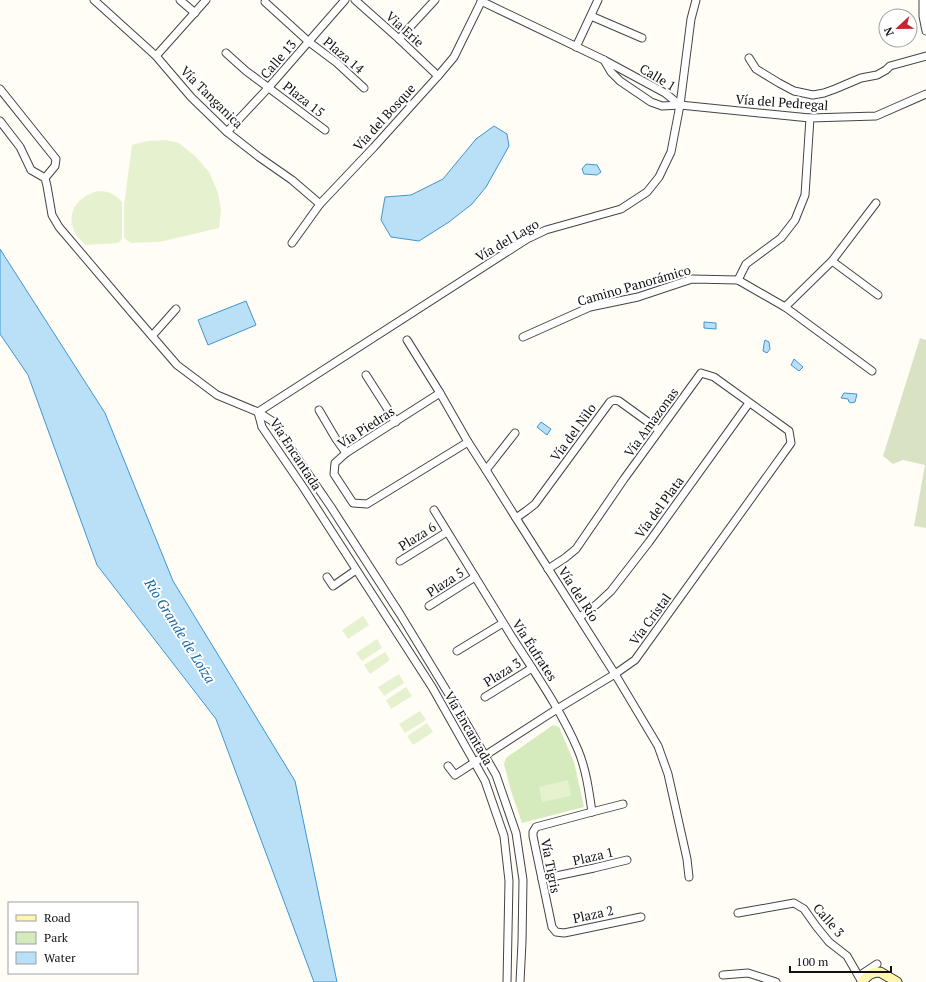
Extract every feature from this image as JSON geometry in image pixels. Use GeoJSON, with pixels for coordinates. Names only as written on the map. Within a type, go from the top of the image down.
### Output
{"type":"FeatureCollection","features":[{"type":"Feature","properties":{"kind":"main road"},"geometry":{"type":"LineString","coordinates":[[861,980],[871,973],[880,972],[896,982]]}},
{"type":"Feature","properties":{"kind":"street","name":"Vía Tanganica"},"geometry":{"type":"LineString","coordinates":[[94,0],[156,56],[191,97],[227,132],[292,180],[320,204]]}},
{"type":"Feature","properties":{"kind":"street"},"geometry":{"type":"LineString","coordinates":[[180,0],[195,13]]}},
{"type":"Feature","properties":{"kind":"street"},"geometry":{"type":"LineString","coordinates":[[156,56],[206,0]]}},
{"type":"Feature","properties":{"kind":"street","name":"Calle 13"},"geometry":{"type":"LineString","coordinates":[[227,132],[269,87],[345,0]]}},
{"type":"Feature","properties":{"kind":"street","name":"Via Erie"},"geometry":{"type":"LineString","coordinates":[[355,0],[438,76]]}},
{"type":"Feature","properties":{"kind":"street"},"geometry":{"type":"LineString","coordinates":[[399,39],[435,0]]}},
{"type":"Feature","properties":{"kind":"street","name":"Calle 1"},"geometry":{"type":"LineString","coordinates":[[482,0],[604,60],[665,93],[680,105]]}},
{"type":"Feature","properties":{"kind":"street","name":"Vía del Bosque"},"geometry":{"type":"LineString","coordinates":[[292,243],[320,204],[374,147],[454,57],[482,0]]}},
{"type":"Feature","properties":{"kind":"street"},"geometry":{"type":"LineString","coordinates":[[576,47],[598,0]]}},
{"type":"Feature","properties":{"kind":"street","name":"Vía del Lago"},"geometry":{"type":"LineString","coordinates":[[258,412],[527,239],[546,230],[621,209],[647,192],[659,177],[671,152],[680,105],[691,20],[696,0]]}},
{"type":"Feature","properties":{"kind":"street"},"geometry":{"type":"LineString","coordinates":[[923,0],[923,16],[926,31]]}},
{"type":"Feature","properties":{"kind":"street","name":"Plaza 14"},"geometry":{"type":"LineString","coordinates":[[265,2],[309,42],[337,63],[364,88]]}},
{"type":"Feature","properties":{"kind":"street"},"geometry":{"type":"LineString","coordinates":[[591,16],[642,38]]}},
{"type":"Feature","properties":{"kind":"street","name":"Plaza 15"},"geometry":{"type":"LineString","coordinates":[[226,53],[246,71],[325,130]]}},
{"type":"Feature","properties":{"kind":"street"},"geometry":{"type":"LineString","coordinates":[[749,58],[756,69],[779,83],[794,91],[813,95],[835,90],[861,78],[877,75],[890,66],[926,56]]}},
{"type":"Feature","properties":{"kind":"street","name":"Calle 1"},"geometry":{"type":"LineString","coordinates":[[604,60],[611,72],[620,81],[651,102],[662,106],[680,105]]}},
{"type":"Feature","properties":{"kind":"street"},"geometry":{"type":"LineString","coordinates":[[0,89],[56,159],[55,166],[45,178]]}},
{"type":"Feature","properties":{"kind":"street","name":"Vía del Pedregal"},"geometry":{"type":"LineString","coordinates":[[680,105],[810,118],[876,116],[926,94]]}},
{"type":"Feature","properties":{"kind":"street"},"geometry":{"type":"LineString","coordinates":[[738,280],[746,264],[781,238],[795,220],[805,195],[810,118]]}},
{"type":"Feature","properties":{"kind":"street"},"geometry":{"type":"LineString","coordinates":[[0,121],[20,147],[31,170],[45,178],[52,215],[59,227],[152,336],[178,365],[217,395],[258,412]]}},
{"type":"Feature","properties":{"kind":"street"},"geometry":{"type":"LineString","coordinates":[[785,307],[832,261],[876,203]]}},
{"type":"Feature","properties":{"kind":"street"},"geometry":{"type":"LineString","coordinates":[[832,261],[878,295]]}},
{"type":"Feature","properties":{"kind":"street","name":"Camino Panorámico"},"geometry":{"type":"LineString","coordinates":[[524,337],[590,307],[638,297],[692,279],[738,280],[785,307],[872,371]]}},
{"type":"Feature","properties":{"kind":"street"},"geometry":{"type":"LineString","coordinates":[[152,336],[176,309]]}},
{"type":"Feature","properties":{"kind":"street","name":"Vía del Río"},"geometry":{"type":"LineString","coordinates":[[407,340],[468,442],[580,617],[658,746],[668,774],[687,858],[689,877]]}},
{"type":"Feature","properties":{"kind":"street","name":"Vía Amazonas"},"geometry":{"type":"LineString","coordinates":[[548,569],[576,549],[624,479],[701,373],[714,377],[789,432],[790,438]]}},
{"type":"Feature","properties":{"kind":"street"},"geometry":{"type":"LineString","coordinates":[[366,374],[396,422]]}},
{"type":"Feature","properties":{"kind":"street","name":"Vía Piedras"},"geometry":{"type":"LineString","coordinates":[[440,393],[346,453],[336,463],[334,474],[353,503],[367,504],[468,442]]}},
{"type":"Feature","properties":{"kind":"street","name":"Vía del Nilo"},"geometry":{"type":"LineString","coordinates":[[516,518],[535,504],[610,402],[614,400],[619,401],[659,430]]}},
{"type":"Feature","properties":{"kind":"street","name":"Vía del Plata"},"geometry":{"type":"LineString","coordinates":[[580,617],[611,591],[649,542],[749,403]]}},
{"type":"Feature","properties":{"kind":"street"},"geometry":{"type":"LineString","coordinates":[[319,410],[346,453]]}},
{"type":"Feature","properties":{"kind":"street","name":"Vía Encantada"},"geometry":{"type":"LineString","coordinates":[[258,412],[262,427],[303,487],[432,686],[485,781],[504,836],[509,881],[507,982]]}},
{"type":"Feature","properties":{"kind":"street","name":"Vía Encantada"},"geometry":{"type":"LineString","coordinates":[[258,412],[272,421],[331,507],[400,614],[465,720],[496,775],[516,833],[523,880],[520,982]]}},
{"type":"Feature","properties":{"kind":"street"},"geometry":{"type":"LineString","coordinates":[[486,470],[515,433]]}},
{"type":"Feature","properties":{"kind":"street","name":"Vía Cristal"},"geometry":{"type":"LineString","coordinates":[[448,766],[455,775],[635,660],[791,443],[790,438]]}},
{"type":"Feature","properties":{"kind":"street","name":"Vía Éufrates"},"geometry":{"type":"LineString","coordinates":[[434,510],[474,577],[557,709],[578,751],[586,778],[592,812]]}},
{"type":"Feature","properties":{"kind":"street","name":"Plaza 6"},"geometry":{"type":"LineString","coordinates":[[400,561],[447,532]]}},
{"type":"Feature","properties":{"kind":"street"},"geometry":{"type":"LineString","coordinates":[[327,577],[333,586],[356,570]]}},
{"type":"Feature","properties":{"kind":"street","name":"Plaza 5"},"geometry":{"type":"LineString","coordinates":[[429,606],[474,577]]}},
{"type":"Feature","properties":{"kind":"street"},"geometry":{"type":"LineString","coordinates":[[458,651],[503,623]]}},
{"type":"Feature","properties":{"kind":"street","name":"Plaza 3"},"geometry":{"type":"LineString","coordinates":[[485,697],[532,668]]}},
{"type":"Feature","properties":{"kind":"street","name":"Vía Tigris"},"geometry":{"type":"LineString","coordinates":[[552,927],[533,832],[536,827],[624,804]]}},
{"type":"Feature","properties":{"kind":"street","name":"Plaza 1"},"geometry":{"type":"LineString","coordinates":[[542,879],[627,860]]}},
{"type":"Feature","properties":{"kind":"street","name":"Calle 3"},"geometry":{"type":"LineString","coordinates":[[738,913],[794,903],[804,909],[829,942],[848,956],[861,980]]}},
{"type":"Feature","properties":{"kind":"street","name":"Plaza 2"},"geometry":{"type":"LineString","coordinates":[[552,927],[556,932],[564,933],[641,916]]}},
{"type":"Feature","properties":{"kind":"street"},"geometry":{"type":"LineString","coordinates":[[861,980],[877,964]]}},
{"type":"Feature","properties":{"kind":"street"},"geometry":{"type":"LineString","coordinates":[[723,975],[748,973],[776,982]]}},
{"type":"Feature","properties":{"kind":"green space"},"geometry":{"type":"Polygon","coordinates":[[[166,140],[179,143],[196,157],[209,172],[218,193],[221,210],[219,228],[159,242],[131,243],[124,238],[124,206],[132,145],[147,141],[166,140]]]}},
{"type":"Feature","properties":{"kind":"green space"},"geometry":{"type":"Polygon","coordinates":[[[98,191],[111,194],[122,202],[122,239],[118,243],[85,245],[75,233],[72,225],[72,218],[75,206],[79,201],[91,193],[98,191]]]}},
{"type":"Feature","properties":{"kind":"green space"},"geometry":{"type":"Polygon","coordinates":[[[920,338],[926,340],[926,528],[914,526],[925,465],[903,460],[893,464],[883,456],[920,338]]]}},
{"type":"Feature","properties":{"kind":"green space"},"geometry":{"type":"Polygon","coordinates":[[[363,616],[369,625],[348,639],[342,630],[363,616]]]}},
{"type":"Feature","properties":{"kind":"green space"},"geometry":{"type":"Polygon","coordinates":[[[377,639],[382,648],[362,661],[356,653],[377,639]]]}},
{"type":"Feature","properties":{"kind":"green space"},"geometry":{"type":"Polygon","coordinates":[[[385,652],[390,660],[370,674],[364,665],[385,652]]]}},
{"type":"Feature","properties":{"kind":"green space"},"geometry":{"type":"Polygon","coordinates":[[[399,674],[404,683],[384,696],[378,687],[399,674]]]}},
{"type":"Feature","properties":{"kind":"green space"},"geometry":{"type":"Polygon","coordinates":[[[406,687],[412,696],[391,709],[386,700],[406,687]]]}},
{"type":"Feature","properties":{"kind":"green space"},"geometry":{"type":"Polygon","coordinates":[[[420,711],[426,720],[405,733],[399,724],[420,711]]]}},
{"type":"Feature","properties":{"kind":"green space"},"geometry":{"type":"Polygon","coordinates":[[[427,723],[433,732],[413,745],[407,736],[427,723]]]}},
{"type":"Feature","properties":{"kind":"green space"},"geometry":{"type":"Polygon","coordinates":[[[553,725],[559,727],[574,762],[584,807],[522,823],[504,764],[506,758],[553,725]]]}},
{"type":"Feature","properties":{"kind":"green space"},"geometry":{"type":"Polygon","coordinates":[[[568,780],[571,796],[542,802],[539,787],[568,780]]]}},
{"type":"Feature","properties":{"kind":"water"},"geometry":{"type":"Polygon","coordinates":[[[494,126],[507,134],[509,146],[486,187],[472,204],[449,222],[419,241],[391,237],[381,220],[385,197],[411,195],[443,179],[476,139],[494,126]]]}},
{"type":"Feature","properties":{"kind":"water"},"geometry":{"type":"Polygon","coordinates":[[[586,164],[597,165],[601,172],[597,175],[584,174],[582,169],[586,164]]]}},
{"type":"Feature","properties":{"kind":"water","name":"Río Grande de Loíza"},"geometry":{"type":"Polygon","coordinates":[[[0,249],[105,413],[173,581],[295,781],[337,982],[314,982],[216,719],[97,565],[28,375],[0,334],[0,249]]]}},
{"type":"Feature","properties":{"kind":"water"},"geometry":{"type":"Polygon","coordinates":[[[246,301],[256,325],[208,345],[198,320],[246,301]]]}},
{"type":"Feature","properties":{"kind":"water"},"geometry":{"type":"Polygon","coordinates":[[[704,322],[716,323],[716,329],[704,328],[704,322]]]}},
{"type":"Feature","properties":{"kind":"water"},"geometry":{"type":"Polygon","coordinates":[[[765,340],[769,342],[770,349],[767,353],[763,351],[765,340]]]}},
{"type":"Feature","properties":{"kind":"water"},"geometry":{"type":"Polygon","coordinates":[[[794,359],[803,367],[799,371],[791,365],[794,359]]]}},
{"type":"Feature","properties":{"kind":"water"},"geometry":{"type":"Polygon","coordinates":[[[844,393],[857,394],[855,402],[851,403],[848,399],[841,398],[844,393]]]}},
{"type":"Feature","properties":{"kind":"water"},"geometry":{"type":"Polygon","coordinates":[[[541,422],[551,429],[547,435],[537,427],[541,422]]]}}]}
